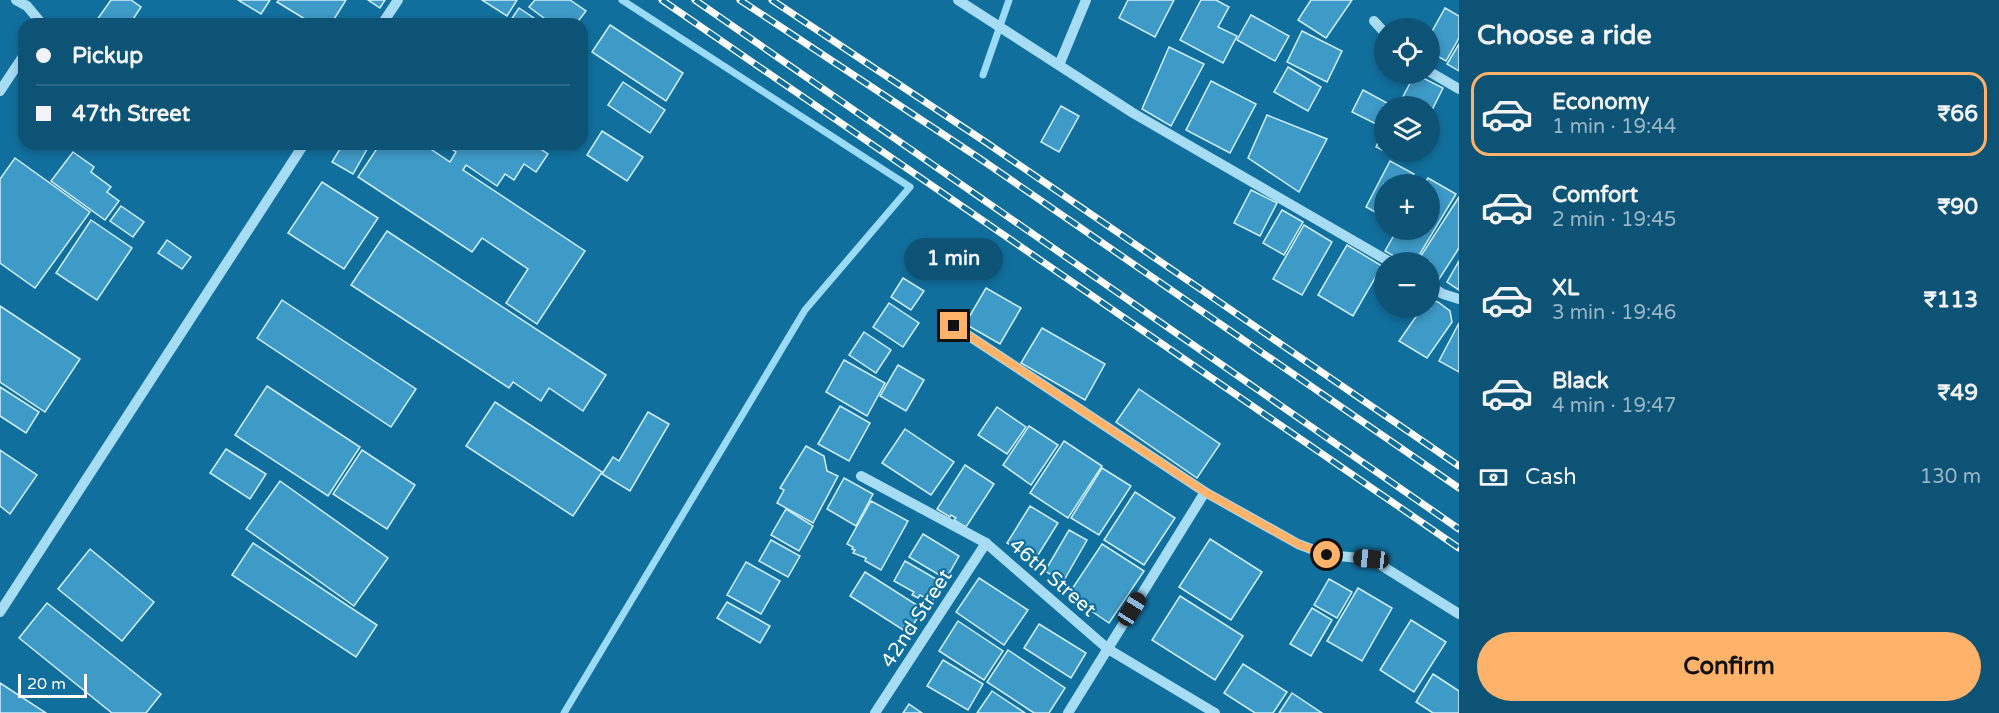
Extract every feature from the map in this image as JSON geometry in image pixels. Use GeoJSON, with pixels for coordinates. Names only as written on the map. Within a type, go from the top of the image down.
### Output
{"type":"FeatureCollection","features":[{"type":"Feature","properties":{"kind":"street"},"geometry":{"type":"LineString","coordinates":[[16,0],[27,6],[37,18]]}},
{"type":"Feature","properties":{"kind":"street"},"geometry":{"type":"LineString","coordinates":[[386,18],[398,0]]}},
{"type":"Feature","properties":{"kind":"street"},"geometry":{"type":"LineString","coordinates":[[958,0],[1133,112],[1374,253]]}},
{"type":"Feature","properties":{"kind":"street"},"geometry":{"type":"LineString","coordinates":[[1059,65],[1086,0]]}},
{"type":"Feature","properties":{"kind":"street"},"geometry":{"type":"LineString","coordinates":[[0,91],[18,64]]}},
{"type":"Feature","properties":{"kind":"street"},"geometry":{"type":"LineString","coordinates":[[1440,78],[1459,89]]}},
{"type":"Feature","properties":{"kind":"street"},"geometry":{"type":"LineString","coordinates":[[0,612],[300,150]]}},
{"type":"Feature","properties":{"kind":"street"},"geometry":{"type":"LineString","coordinates":[[1440,292],[1459,299]]}},
{"type":"Feature","properties":{"kind":"street"},"geometry":{"type":"LineString","coordinates":[[954,326],[1205,492],[1298,544],[1327,555],[1371,559],[1459,614]]}},
{"type":"Feature","properties":{"kind":"street","name":"46th Street"},"geometry":{"type":"LineString","coordinates":[[861,476],[986,543],[1108,649],[1215,713]]}},
{"type":"Feature","properties":{"kind":"street"},"geometry":{"type":"LineString","coordinates":[[1068,713],[1205,492]]}},
{"type":"Feature","properties":{"kind":"street","name":"42nd Street"},"geometry":{"type":"LineString","coordinates":[[875,713],[986,543]]}},
{"type":"Feature","properties":{"kind":"building"},"geometry":{"type":"Polygon","coordinates":[[[111,0],[131,0],[141,7],[134,18],[98,18],[111,0]]]}},
{"type":"Feature","properties":{"kind":"building"},"geometry":{"type":"Polygon","coordinates":[[[238,0],[270,0],[261,14],[238,0]]]}},
{"type":"Feature","properties":{"kind":"building"},"geometry":{"type":"Polygon","coordinates":[[[279,0],[346,0],[335,18],[303,18],[277,2],[279,0]]]}},
{"type":"Feature","properties":{"kind":"building"},"geometry":{"type":"Polygon","coordinates":[[[368,0],[385,0],[380,8],[368,0]]]}},
{"type":"Feature","properties":{"kind":"building"},"geometry":{"type":"Polygon","coordinates":[[[482,0],[517,0],[507,16],[482,0]]]}},
{"type":"Feature","properties":{"kind":"building"},"geometry":{"type":"Polygon","coordinates":[[[535,0],[570,0],[586,11],[581,18],[544,18],[529,7],[535,0]]]}},
{"type":"Feature","properties":{"kind":"building"},"geometry":{"type":"Polygon","coordinates":[[[1128,0],[1174,0],[1155,37],[1119,18],[1128,0]]]}},
{"type":"Feature","properties":{"kind":"building"},"geometry":{"type":"Polygon","coordinates":[[[1201,0],[1216,0],[1229,7],[1218,27],[1237,36],[1223,63],[1180,40],[1201,0]]]}},
{"type":"Feature","properties":{"kind":"building"},"geometry":{"type":"Polygon","coordinates":[[[1311,0],[1352,0],[1326,38],[1298,20],[1311,0]]]}},
{"type":"Feature","properties":{"kind":"building"},"geometry":{"type":"Polygon","coordinates":[[[519,8],[534,18],[512,18],[519,8]]]}},
{"type":"Feature","properties":{"kind":"building"},"geometry":{"type":"Polygon","coordinates":[[[1445,8],[1459,16],[1459,38],[1446,61],[1440,58],[1439,18],[1445,8]]]}},
{"type":"Feature","properties":{"kind":"building"},"geometry":{"type":"Polygon","coordinates":[[[1251,15],[1289,36],[1275,61],[1237,40],[1251,15]]]}},
{"type":"Feature","properties":{"kind":"building"},"geometry":{"type":"Polygon","coordinates":[[[610,25],[683,73],[666,101],[592,52],[610,25]]]}},
{"type":"Feature","properties":{"kind":"building"},"geometry":{"type":"Polygon","coordinates":[[[1302,31],[1342,51],[1327,82],[1287,62],[1302,31]]]}},
{"type":"Feature","properties":{"kind":"building"},"geometry":{"type":"Polygon","coordinates":[[[1459,44],[1459,71],[1447,64],[1459,44]]]}},
{"type":"Feature","properties":{"kind":"building"},"geometry":{"type":"Polygon","coordinates":[[[1169,47],[1204,64],[1171,126],[1142,109],[1169,47]]]}},
{"type":"Feature","properties":{"kind":"building"},"geometry":{"type":"Polygon","coordinates":[[[1288,67],[1321,87],[1308,111],[1274,92],[1288,67]]]}},
{"type":"Feature","properties":{"kind":"building"},"geometry":{"type":"Polygon","coordinates":[[[1211,81],[1256,104],[1230,153],[1186,130],[1211,81]]]}},
{"type":"Feature","properties":{"kind":"building"},"geometry":{"type":"Polygon","coordinates":[[[623,82],[665,110],[650,133],[608,105],[623,82]]]}},
{"type":"Feature","properties":{"kind":"building"},"geometry":{"type":"Polygon","coordinates":[[[1410,84],[1435,84],[1443,88],[1439,96],[1403,96],[1410,84]]]}},
{"type":"Feature","properties":{"kind":"building"},"geometry":{"type":"Polygon","coordinates":[[[1363,90],[1374,96],[1374,123],[1352,112],[1363,90]]]}},
{"type":"Feature","properties":{"kind":"building"},"geometry":{"type":"Polygon","coordinates":[[[1061,106],[1079,116],[1059,152],[1041,142],[1061,106]]]}},
{"type":"Feature","properties":{"kind":"building"},"geometry":{"type":"Polygon","coordinates":[[[1267,115],[1327,139],[1299,192],[1248,158],[1267,115]]]}},
{"type":"Feature","properties":{"kind":"building"},"geometry":{"type":"Polygon","coordinates":[[[602,131],[643,157],[627,181],[587,155],[602,131]]]}},
{"type":"Feature","properties":{"kind":"building"},"geometry":{"type":"Polygon","coordinates":[[[339,150],[367,150],[353,174],[332,162],[339,150]]]}},
{"type":"Feature","properties":{"kind":"building"},"geometry":{"type":"Polygon","coordinates":[[[376,150],[432,150],[450,162],[456,152],[453,150],[542,150],[548,154],[536,172],[524,164],[514,180],[505,174],[497,186],[466,165],[463,170],[585,251],[537,324],[506,303],[528,269],[482,238],[472,252],[358,177],[376,150]]]}},
{"type":"Feature","properties":{"kind":"building"},"geometry":{"type":"Polygon","coordinates":[[[73,152],[94,167],[91,172],[111,187],[107,192],[119,201],[105,220],[51,181],[73,152]]]}},
{"type":"Feature","properties":{"kind":"building"},"geometry":{"type":"Polygon","coordinates":[[[15,158],[90,212],[35,288],[0,263],[0,179],[15,158]]]}},
{"type":"Feature","properties":{"kind":"building"},"geometry":{"type":"Polygon","coordinates":[[[1389,162],[1392,162],[1414,174],[1383,174],[1389,162]]]}},
{"type":"Feature","properties":{"kind":"building"},"geometry":{"type":"Polygon","coordinates":[[[322,182],[378,218],[344,269],[288,233],[322,182]]]}},
{"type":"Feature","properties":{"kind":"building"},"geometry":{"type":"Polygon","coordinates":[[[1440,185],[1456,194],[1440,221],[1440,185]]]}},
{"type":"Feature","properties":{"kind":"building"},"geometry":{"type":"Polygon","coordinates":[[[1251,190],[1277,203],[1260,236],[1234,223],[1251,190]]]}},
{"type":"Feature","properties":{"kind":"building"},"geometry":{"type":"Polygon","coordinates":[[[1374,192],[1374,211],[1366,207],[1374,192]]]}},
{"type":"Feature","properties":{"kind":"building"},"geometry":{"type":"Polygon","coordinates":[[[1459,197],[1459,248],[1440,278],[1440,252],[1423,252],[1431,240],[1440,240],[1440,226],[1459,197]]]}},
{"type":"Feature","properties":{"kind":"building"},"geometry":{"type":"Polygon","coordinates":[[[121,206],[144,222],[133,237],[110,221],[121,206]]]}},
{"type":"Feature","properties":{"kind":"building"},"geometry":{"type":"Polygon","coordinates":[[[1282,210],[1303,222],[1284,255],[1263,243],[1282,210]]]}},
{"type":"Feature","properties":{"kind":"building"},"geometry":{"type":"Polygon","coordinates":[[[91,220],[132,248],[97,300],[56,273],[91,220]]]}},
{"type":"Feature","properties":{"kind":"building"},"geometry":{"type":"Polygon","coordinates":[[[1304,225],[1332,242],[1302,295],[1273,279],[1304,225]]]}},
{"type":"Feature","properties":{"kind":"building"},"geometry":{"type":"Polygon","coordinates":[[[387,231],[606,375],[583,411],[549,388],[541,401],[513,382],[509,388],[351,285],[387,231]]]}},
{"type":"Feature","properties":{"kind":"building"},"geometry":{"type":"Polygon","coordinates":[[[167,240],[191,257],[182,269],[158,253],[167,240]]]}},
{"type":"Feature","properties":{"kind":"building"},"geometry":{"type":"Polygon","coordinates":[[[1391,240],[1428,240],[1421,252],[1385,251],[1391,240]]]}},
{"type":"Feature","properties":{"kind":"building"},"geometry":{"type":"Polygon","coordinates":[[[1347,245],[1374,261],[1374,280],[1353,316],[1318,295],[1347,245]]]}},
{"type":"Feature","properties":{"kind":"building"},"geometry":{"type":"Polygon","coordinates":[[[1459,261],[1459,290],[1447,282],[1459,261]]]}},
{"type":"Feature","properties":{"kind":"building"},"geometry":{"type":"Polygon","coordinates":[[[903,278],[924,291],[911,310],[891,297],[903,278]]]}},
{"type":"Feature","properties":{"kind":"building"},"geometry":{"type":"Polygon","coordinates":[[[986,288],[1021,308],[1000,344],[965,324],[986,288]]]}},
{"type":"Feature","properties":{"kind":"building"},"geometry":{"type":"Polygon","coordinates":[[[282,300],[416,389],[391,427],[257,338],[282,300]]]}},
{"type":"Feature","properties":{"kind":"building"},"geometry":{"type":"Polygon","coordinates":[[[889,303],[919,323],[903,347],[873,327],[889,303]]]}},
{"type":"Feature","properties":{"kind":"building"},"geometry":{"type":"Polygon","coordinates":[[[1440,304],[1450,311],[1452,322],[1427,358],[1399,341],[1415,318],[1440,318],[1440,304]]]}},
{"type":"Feature","properties":{"kind":"building"},"geometry":{"type":"Polygon","coordinates":[[[0,306],[80,359],[45,412],[0,382],[0,306]]]}},
{"type":"Feature","properties":{"kind":"building"},"geometry":{"type":"Polygon","coordinates":[[[1459,323],[1459,372],[1439,361],[1459,323]]]}},
{"type":"Feature","properties":{"kind":"building"},"geometry":{"type":"Polygon","coordinates":[[[1042,328],[1105,364],[1085,400],[1021,363],[1042,328]]]}},
{"type":"Feature","properties":{"kind":"building"},"geometry":{"type":"Polygon","coordinates":[[[864,332],[891,350],[876,373],[849,355],[864,332]]]}},
{"type":"Feature","properties":{"kind":"building"},"geometry":{"type":"Polygon","coordinates":[[[844,360],[885,383],[867,416],[826,392],[844,360]]]}},
{"type":"Feature","properties":{"kind":"building"},"geometry":{"type":"Polygon","coordinates":[[[898,365],[924,380],[906,411],[880,396],[898,365]]]}},
{"type":"Feature","properties":{"kind":"building"},"geometry":{"type":"Polygon","coordinates":[[[267,386],[360,447],[328,496],[235,435],[267,386]]]}},
{"type":"Feature","properties":{"kind":"building"},"geometry":{"type":"Polygon","coordinates":[[[0,387],[39,412],[26,433],[0,416],[0,387]]]}},
{"type":"Feature","properties":{"kind":"building"},"geometry":{"type":"Polygon","coordinates":[[[1139,389],[1220,444],[1197,478],[1116,422],[1139,389]]]}},
{"type":"Feature","properties":{"kind":"building"},"geometry":{"type":"Polygon","coordinates":[[[495,402],[602,472],[573,516],[466,446],[495,402]]]}},
{"type":"Feature","properties":{"kind":"building"},"geometry":{"type":"Polygon","coordinates":[[[840,406],[870,423],[849,461],[818,444],[840,406]]]}},
{"type":"Feature","properties":{"kind":"building"},"geometry":{"type":"Polygon","coordinates":[[[997,407],[1026,427],[1007,454],[978,435],[997,407]]]}},
{"type":"Feature","properties":{"kind":"building"},"geometry":{"type":"Polygon","coordinates":[[[648,412],[669,424],[630,491],[602,474],[613,457],[619,461],[648,412]]]}},
{"type":"Feature","properties":{"kind":"building"},"geometry":{"type":"Polygon","coordinates":[[[1029,426],[1058,445],[1031,485],[1003,465],[1029,426]]]}},
{"type":"Feature","properties":{"kind":"building"},"geometry":{"type":"Polygon","coordinates":[[[905,429],[954,462],[931,495],[882,463],[905,429]]]}},
{"type":"Feature","properties":{"kind":"building"},"geometry":{"type":"Polygon","coordinates":[[[1064,441],[1102,466],[1068,518],[1030,493],[1064,441]]]}},
{"type":"Feature","properties":{"kind":"building"},"geometry":{"type":"Polygon","coordinates":[[[806,446],[824,456],[827,471],[838,476],[813,523],[777,503],[784,490],[780,488],[806,446]]]}},
{"type":"Feature","properties":{"kind":"building"},"geometry":{"type":"Polygon","coordinates":[[[226,449],[266,474],[250,499],[210,473],[226,449]]]}},
{"type":"Feature","properties":{"kind":"building"},"geometry":{"type":"Polygon","coordinates":[[[0,450],[37,475],[10,514],[0,506],[0,450]]]}},
{"type":"Feature","properties":{"kind":"building"},"geometry":{"type":"Polygon","coordinates":[[[362,450],[415,485],[387,529],[333,494],[362,450]]]}},
{"type":"Feature","properties":{"kind":"building"},"geometry":{"type":"Polygon","coordinates":[[[965,465],[994,484],[966,527],[954,520],[956,518],[937,509],[965,465]]]}},
{"type":"Feature","properties":{"kind":"building"},"geometry":{"type":"Polygon","coordinates":[[[1102,468],[1131,486],[1099,535],[1071,518],[1102,468]]]}},
{"type":"Feature","properties":{"kind":"building"},"geometry":{"type":"Polygon","coordinates":[[[844,478],[873,494],[856,526],[827,509],[844,478]]]}},
{"type":"Feature","properties":{"kind":"building"},"geometry":{"type":"Polygon","coordinates":[[[280,481],[388,558],[354,606],[246,529],[280,481]]]}},
{"type":"Feature","properties":{"kind":"building"},"geometry":{"type":"Polygon","coordinates":[[[1135,492],[1175,518],[1144,565],[1104,540],[1135,492]]]}},
{"type":"Feature","properties":{"kind":"building"},"geometry":{"type":"Polygon","coordinates":[[[871,501],[908,521],[881,570],[865,561],[866,558],[853,553],[855,550],[852,549],[853,547],[847,544],[871,501]]]}},
{"type":"Feature","properties":{"kind":"building"},"geometry":{"type":"Polygon","coordinates":[[[1030,506],[1058,523],[1035,560],[1007,543],[1030,506]]]}},
{"type":"Feature","properties":{"kind":"building"},"geometry":{"type":"Polygon","coordinates":[[[786,509],[813,526],[799,551],[771,535],[786,509]]]}},
{"type":"Feature","properties":{"kind":"building"},"geometry":{"type":"Polygon","coordinates":[[[1069,530],[1087,540],[1063,582],[1045,571],[1069,530]]]}},
{"type":"Feature","properties":{"kind":"building"},"geometry":{"type":"Polygon","coordinates":[[[923,534],[959,556],[946,579],[909,557],[923,534]]]}},
{"type":"Feature","properties":{"kind":"building"},"geometry":{"type":"Polygon","coordinates":[[[1210,539],[1262,572],[1231,620],[1179,587],[1210,539]]]}},
{"type":"Feature","properties":{"kind":"building"},"geometry":{"type":"Polygon","coordinates":[[[771,540],[800,556],[788,577],[759,561],[771,540]]]}},
{"type":"Feature","properties":{"kind":"building"},"geometry":{"type":"Polygon","coordinates":[[[253,543],[377,625],[356,657],[232,575],[253,543]]]}},
{"type":"Feature","properties":{"kind":"building"},"geometry":{"type":"Polygon","coordinates":[[[1102,544],[1144,571],[1109,623],[1068,595],[1102,544]]]}},
{"type":"Feature","properties":{"kind":"building"},"geometry":{"type":"Polygon","coordinates":[[[90,549],[154,602],[122,641],[58,589],[90,549]]]}},
{"type":"Feature","properties":{"kind":"building"},"geometry":{"type":"Polygon","coordinates":[[[905,561],[943,583],[932,602],[920,595],[918,598],[912,595],[914,592],[894,581],[905,561]]]}},
{"type":"Feature","properties":{"kind":"building"},"geometry":{"type":"Polygon","coordinates":[[[746,562],[780,581],[761,614],[727,595],[746,562]]]}},
{"type":"Feature","properties":{"kind":"building"},"geometry":{"type":"Polygon","coordinates":[[[865,572],[923,609],[908,633],[850,596],[865,572]]]}},
{"type":"Feature","properties":{"kind":"building"},"geometry":{"type":"Polygon","coordinates":[[[979,578],[1028,610],[1004,645],[956,612],[979,578]]]}},
{"type":"Feature","properties":{"kind":"building"},"geometry":{"type":"Polygon","coordinates":[[[1329,579],[1352,592],[1337,618],[1314,605],[1329,579]]]}},
{"type":"Feature","properties":{"kind":"building"},"geometry":{"type":"Polygon","coordinates":[[[1358,588],[1392,608],[1362,661],[1327,641],[1358,588]]]}},
{"type":"Feature","properties":{"kind":"building"},"geometry":{"type":"Polygon","coordinates":[[[1180,596],[1243,636],[1215,680],[1152,640],[1180,596]]]}},
{"type":"Feature","properties":{"kind":"building"},"geometry":{"type":"Polygon","coordinates":[[[727,602],[770,626],[760,643],[717,618],[727,602]]]}},
{"type":"Feature","properties":{"kind":"building"},"geometry":{"type":"Polygon","coordinates":[[[47,603],[161,694],[146,713],[112,713],[19,638],[47,603]]]}},
{"type":"Feature","properties":{"kind":"building"},"geometry":{"type":"Polygon","coordinates":[[[1312,608],[1332,620],[1311,656],[1290,644],[1312,608]]]}},
{"type":"Feature","properties":{"kind":"building"},"geometry":{"type":"Polygon","coordinates":[[[1411,620],[1446,642],[1414,692],[1380,670],[1411,620]]]}},
{"type":"Feature","properties":{"kind":"building"},"geometry":{"type":"Polygon","coordinates":[[[958,621],[1003,651],[984,680],[939,651],[958,621]]]}},
{"type":"Feature","properties":{"kind":"building"},"geometry":{"type":"Polygon","coordinates":[[[1039,624],[1086,653],[1071,678],[1024,648],[1039,624]]]}},
{"type":"Feature","properties":{"kind":"building"},"geometry":{"type":"Polygon","coordinates":[[[1008,650],[1065,688],[1049,713],[1034,713],[987,682],[1008,650]]]}},
{"type":"Feature","properties":{"kind":"building"},"geometry":{"type":"Polygon","coordinates":[[[943,660],[983,684],[968,710],[927,686],[943,660]]]}},
{"type":"Feature","properties":{"kind":"building"},"geometry":{"type":"Polygon","coordinates":[[[1243,664],[1287,692],[1273,713],[1255,713],[1224,693],[1243,664]]]}},
{"type":"Feature","properties":{"kind":"building"},"geometry":{"type":"Polygon","coordinates":[[[1433,674],[1459,691],[1459,713],[1433,713],[1416,702],[1433,674]]]}},
{"type":"Feature","properties":{"kind":"building"},"geometry":{"type":"Polygon","coordinates":[[[0,683],[46,713],[0,713],[0,683]]]}},
{"type":"Feature","properties":{"kind":"building"},"geometry":{"type":"Polygon","coordinates":[[[992,691],[1025,713],[977,713],[992,691]]]}},
{"type":"Feature","properties":{"kind":"building"},"geometry":{"type":"Polygon","coordinates":[[[1292,693],[1322,713],[1279,713],[1292,693]]]}},
{"type":"Feature","properties":{"kind":"building"},"geometry":{"type":"Polygon","coordinates":[[[909,704],[922,713],[903,713],[909,704]]]}},
{"type":"Feature","properties":{"kind":"waterway"},"geometry":{"type":"LineString","coordinates":[[564,713],[805,310],[910,187],[622,0]]}},
{"type":"Feature","properties":{"kind":"waterway"},"geometry":{"type":"LineString","coordinates":[[983,75],[1009,0]]}},
{"type":"Feature","properties":{"kind":"railway"},"geometry":{"type":"LineString","coordinates":[[662,0],[1459,548]]}},
{"type":"Feature","properties":{"kind":"railway"},"geometry":{"type":"LineString","coordinates":[[695,0],[1459,529]]}},
{"type":"Feature","properties":{"kind":"railway"},"geometry":{"type":"LineString","coordinates":[[740,0],[979,158],[1459,488]]}},
{"type":"Feature","properties":{"kind":"railway"},"geometry":{"type":"LineString","coordinates":[[772,0],[987,143],[1459,466]]}},
{"type":"Feature","properties":{"kind":"route"},"geometry":{"type":"LineString","coordinates":[[954,326],[1205,492],[1298,544],[1327,555]]}}]}
